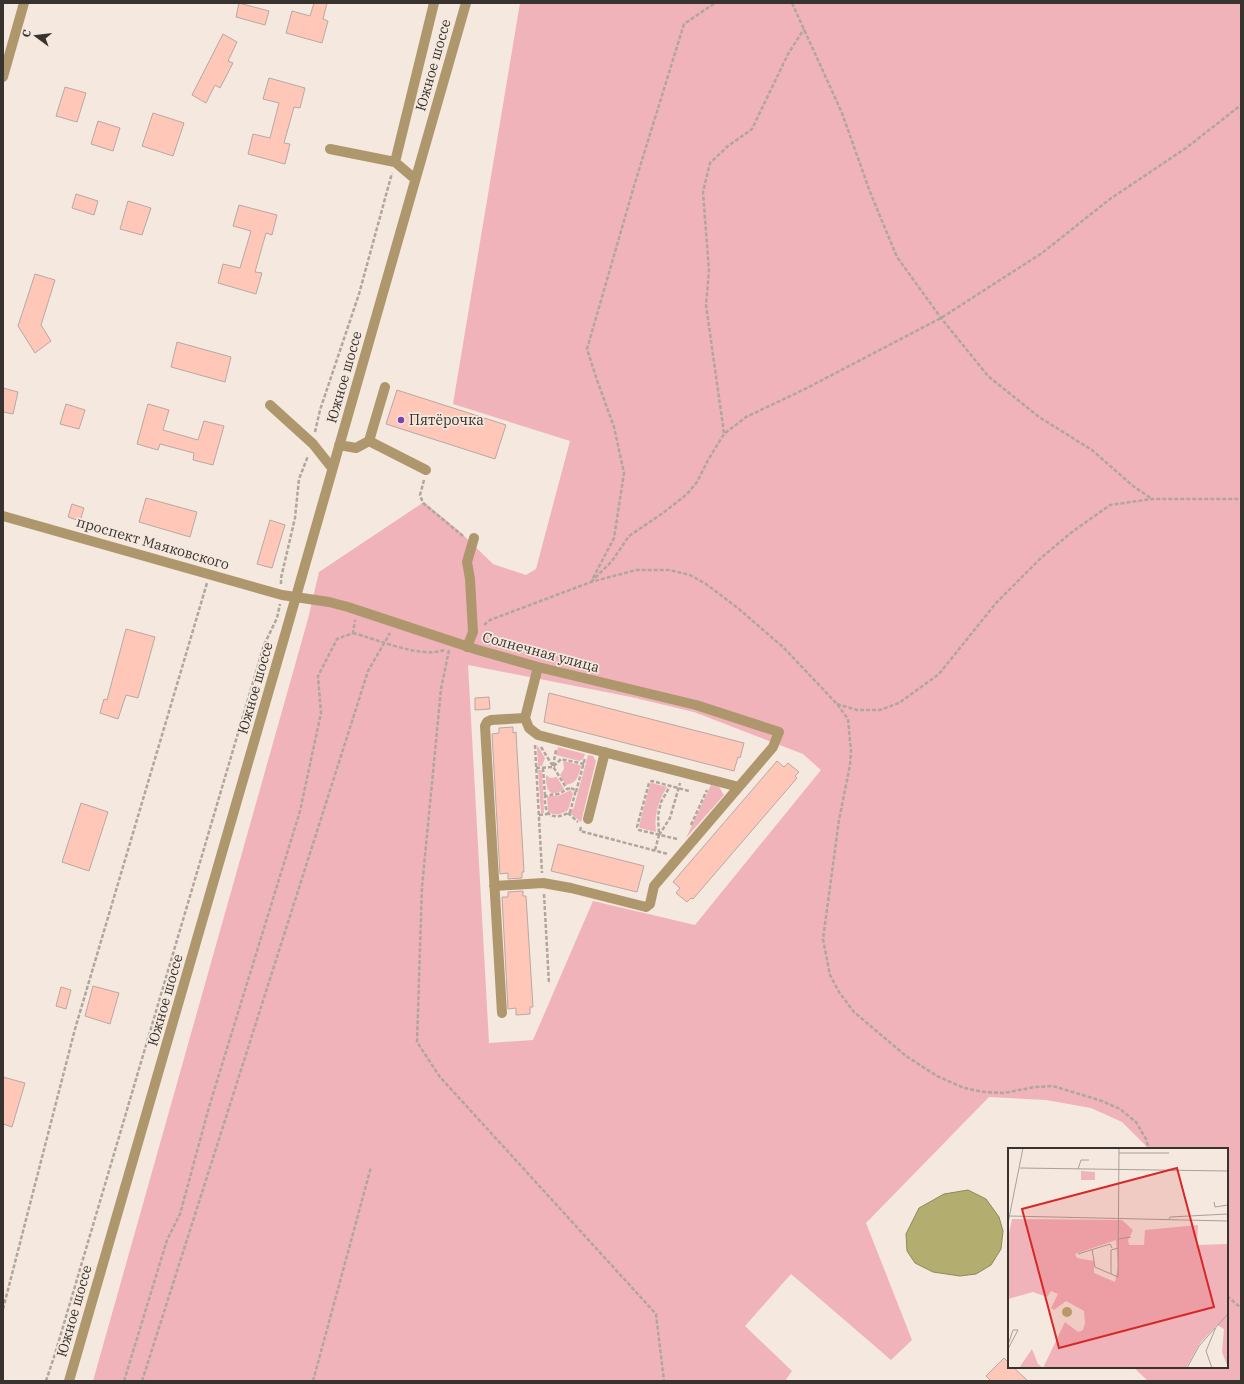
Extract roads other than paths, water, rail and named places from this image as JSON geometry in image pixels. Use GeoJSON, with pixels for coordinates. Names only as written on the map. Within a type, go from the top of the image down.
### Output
{"type":"FeatureCollection","features":[{"type":"Feature","properties":{"kind":"street"},"geometry":{"type":"LineString","coordinates":[[3,77],[24,3]]}},
{"type":"Feature","properties":{"kind":"street"},"geometry":{"type":"LineString","coordinates":[[395,162],[434,3]]}},
{"type":"Feature","properties":{"kind":"street","name":"Южное шоссе"},"geometry":{"type":"LineString","coordinates":[[69,1381],[296,598],[466,3]]}},
{"type":"Feature","properties":{"kind":"street"},"geometry":{"type":"LineString","coordinates":[[330,149],[395,162],[415,179]]}},
{"type":"Feature","properties":{"kind":"street"},"geometry":{"type":"LineString","coordinates":[[339,445],[356,448],[369,441],[385,387]]}},
{"type":"Feature","properties":{"kind":"street"},"geometry":{"type":"LineString","coordinates":[[270,405],[313,444],[332,468]]}},
{"type":"Feature","properties":{"kind":"street"},"geometry":{"type":"LineString","coordinates":[[369,441],[426,470]]}},
{"type":"Feature","properties":{"kind":"street","name":"проспект Маяковского"},"geometry":{"type":"LineString","coordinates":[[3,516],[296,598]]}},
{"type":"Feature","properties":{"kind":"street"},"geometry":{"type":"LineString","coordinates":[[467,647],[473,632],[470,579],[467,562],[473,543]]}},
{"type":"Feature","properties":{"kind":"street","name":"Солнечная улица"},"geometry":{"type":"LineString","coordinates":[[296,598],[329,602],[358,610],[467,647],[538,667],[696,704],[779,732],[773,747],[739,787]]}},
{"type":"Feature","properties":{"kind":"street"},"geometry":{"type":"LineString","coordinates":[[494,886],[543,883],[571,888],[646,906],[650,904],[654,886],[739,787],[535,735],[529,728],[525,718],[538,667]]}},
{"type":"Feature","properties":{"kind":"street"},"geometry":{"type":"LineString","coordinates":[[502,1013],[485,726],[487,722],[491,720],[525,718]]}},
{"type":"Feature","properties":{"kind":"street"},"geometry":{"type":"LineString","coordinates":[[585,822],[605,752]]}},
{"type":"Feature","properties":{"kind":"place","name":"Пятёрочка"},"geometry":{"type":"Point","coordinates":[401,420]}}]}
